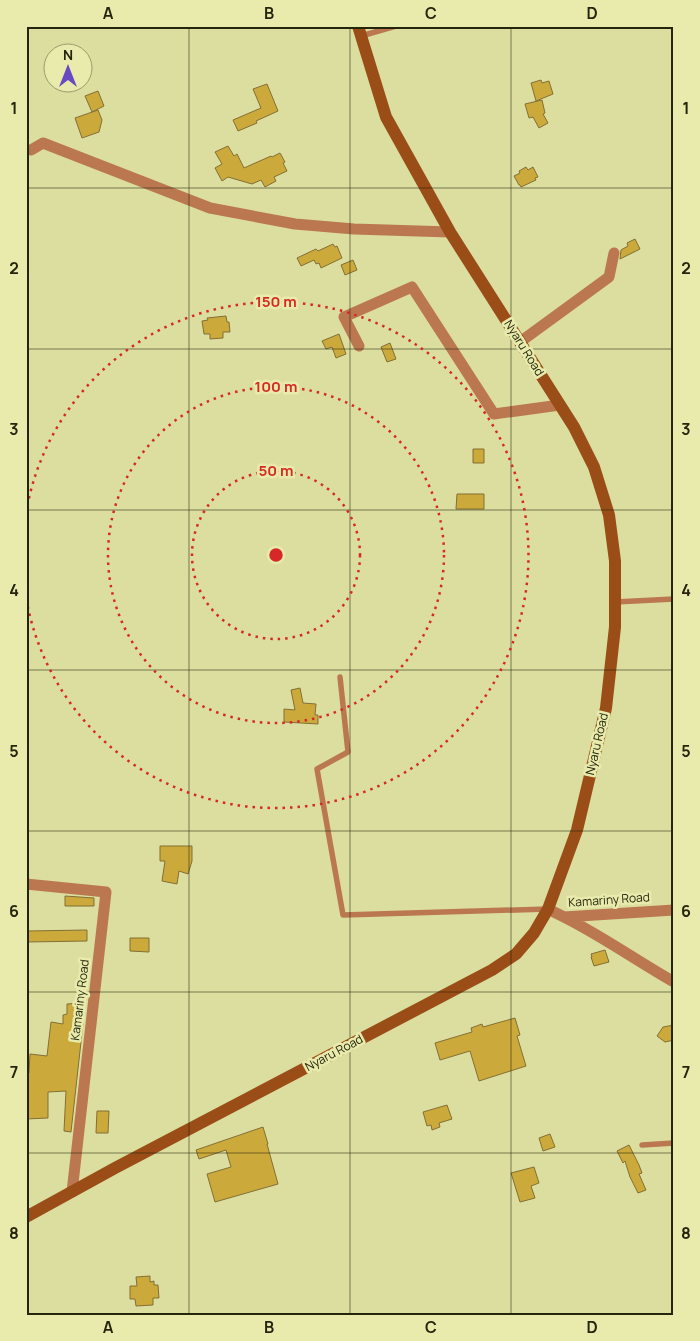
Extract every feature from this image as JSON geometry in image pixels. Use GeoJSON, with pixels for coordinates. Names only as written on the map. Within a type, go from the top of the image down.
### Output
{"type":"FeatureCollection","features":[{"type":"Feature","properties":{"kind":"main road","name":"Nyaru Road"},"geometry":{"type":"LineString","coordinates":[[26,1217],[492,970],[516,954],[534,933],[548,909],[577,830],[606,708],[615,627],[615,561],[609,515],[594,467],[574,427],[450,232],[386,117],[360,31]]}},
{"type":"Feature","properties":{"kind":"street"},"geometry":{"type":"LineString","coordinates":[[29,153],[43,143],[210,208],[295,224],[354,229],[450,232]]}},
{"type":"Feature","properties":{"kind":"street"},"geometry":{"type":"LineString","coordinates":[[520,342],[609,277],[614,253]]}},
{"type":"Feature","properties":{"kind":"street"},"geometry":{"type":"LineString","coordinates":[[359,346],[344,317],[412,287],[494,414],[560,405]]}},
{"type":"Feature","properties":{"kind":"street","name":"Kamariny Road"},"geometry":{"type":"LineString","coordinates":[[26,884],[106,892],[72,1192]]}},
{"type":"Feature","properties":{"kind":"street","name":"Kamariny Road"},"geometry":{"type":"LineString","coordinates":[[548,909],[564,917],[674,910]]}},
{"type":"Feature","properties":{"kind":"street"},"geometry":{"type":"LineString","coordinates":[[564,917],[586,928],[646,967],[674,982]]}},
{"type":"Feature","properties":{"kind":"lane"},"geometry":{"type":"LineString","coordinates":[[360,31],[396,26]]}},
{"type":"Feature","properties":{"kind":"lane"},"geometry":{"type":"LineString","coordinates":[[615,602],[674,599]]}},
{"type":"Feature","properties":{"kind":"lane"},"geometry":{"type":"LineString","coordinates":[[340,677],[348,752],[316,769],[343,915],[548,909]]}},
{"type":"Feature","properties":{"kind":"lane"},"geometry":{"type":"LineString","coordinates":[[642,1145],[674,1143]]}},
{"type":"Feature","properties":{"kind":"building"},"geometry":{"type":"Polygon","coordinates":[[[541,80],[542,83],[549,81],[553,94],[536,101],[531,83],[541,80]]]}},
{"type":"Feature","properties":{"kind":"building"},"geometry":{"type":"Polygon","coordinates":[[[267,84],[278,111],[238,131],[233,120],[261,108],[253,89],[267,84]]]}},
{"type":"Feature","properties":{"kind":"building"},"geometry":{"type":"Polygon","coordinates":[[[98,91],[104,106],[92,112],[85,96],[98,91]]]}},
{"type":"Feature","properties":{"kind":"building"},"geometry":{"type":"Polygon","coordinates":[[[542,100],[545,113],[543,114],[548,123],[539,128],[533,117],[529,118],[525,104],[542,100]]]}},
{"type":"Feature","properties":{"kind":"building"},"geometry":{"type":"Polygon","coordinates":[[[98,110],[102,120],[99,132],[82,138],[75,118],[98,110]]]}},
{"type":"Feature","properties":{"kind":"building"},"geometry":{"type":"Polygon","coordinates":[[[228,146],[234,156],[237,154],[244,168],[280,153],[287,171],[274,177],[276,181],[265,187],[261,180],[252,184],[228,177],[222,181],[215,168],[222,164],[215,152],[228,146]]]}},
{"type":"Feature","properties":{"kind":"building"},"geometry":{"type":"Polygon","coordinates":[[[526,167],[528,170],[533,167],[538,177],[535,178],[536,180],[521,187],[514,176],[526,167]]]}},
{"type":"Feature","properties":{"kind":"building"},"geometry":{"type":"Polygon","coordinates":[[[635,239],[640,249],[620,259],[621,250],[628,246],[627,243],[635,239]]]}},
{"type":"Feature","properties":{"kind":"building"},"geometry":{"type":"Polygon","coordinates":[[[333,244],[335,247],[337,246],[342,258],[321,268],[319,263],[316,264],[314,260],[301,266],[297,258],[316,249],[318,251],[333,244]]]}},
{"type":"Feature","properties":{"kind":"building"},"geometry":{"type":"Polygon","coordinates":[[[353,260],[357,270],[345,275],[341,265],[353,260]]]}},
{"type":"Feature","properties":{"kind":"building"},"geometry":{"type":"Polygon","coordinates":[[[226,316],[230,332],[223,332],[223,338],[210,339],[210,334],[204,334],[202,321],[208,320],[207,318],[226,316]]]}},
{"type":"Feature","properties":{"kind":"building"},"geometry":{"type":"Polygon","coordinates":[[[339,334],[346,354],[336,358],[332,347],[326,349],[322,341],[339,334]]]}},
{"type":"Feature","properties":{"kind":"building"},"geometry":{"type":"Polygon","coordinates":[[[390,343],[396,359],[387,362],[381,347],[390,343]]]}},
{"type":"Feature","properties":{"kind":"building"},"geometry":{"type":"Polygon","coordinates":[[[473,449],[484,449],[484,463],[473,463],[473,449]]]}},
{"type":"Feature","properties":{"kind":"building"},"geometry":{"type":"Polygon","coordinates":[[[457,494],[484,494],[484,509],[456,509],[457,494]]]}},
{"type":"Feature","properties":{"kind":"building"},"geometry":{"type":"Polygon","coordinates":[[[300,688],[303,703],[316,704],[315,715],[318,715],[318,724],[284,722],[284,709],[295,710],[291,690],[300,688]]]}},
{"type":"Feature","properties":{"kind":"building"},"geometry":{"type":"Polygon","coordinates":[[[160,846],[192,846],[192,861],[188,874],[179,871],[177,884],[162,881],[165,861],[160,861],[160,846]]]}},
{"type":"Feature","properties":{"kind":"building"},"geometry":{"type":"Polygon","coordinates":[[[65,896],[94,898],[94,906],[65,906],[65,896]]]}},
{"type":"Feature","properties":{"kind":"building"},"geometry":{"type":"Polygon","coordinates":[[[87,930],[87,941],[26,942],[26,931],[87,930]]]}},
{"type":"Feature","properties":{"kind":"building"},"geometry":{"type":"Polygon","coordinates":[[[130,938],[149,938],[149,952],[130,951],[130,938]]]}},
{"type":"Feature","properties":{"kind":"building"},"geometry":{"type":"Polygon","coordinates":[[[605,950],[609,962],[594,966],[591,954],[605,950]]]}},
{"type":"Feature","properties":{"kind":"building"},"geometry":{"type":"Polygon","coordinates":[[[82,1003],[83,1024],[71,1132],[64,1131],[66,1091],[48,1092],[48,1118],[26,1119],[26,1074],[29,1073],[30,1054],[47,1056],[51,1022],[63,1024],[63,1015],[67,1014],[67,1004],[82,1003]]]}},
{"type":"Feature","properties":{"kind":"building"},"geometry":{"type":"Polygon","coordinates":[[[515,1018],[520,1035],[517,1036],[526,1066],[479,1081],[470,1051],[440,1060],[435,1043],[472,1032],[471,1028],[482,1024],[483,1027],[515,1018]]]}},
{"type":"Feature","properties":{"kind":"building"},"geometry":{"type":"Polygon","coordinates":[[[674,1025],[674,1040],[665,1042],[657,1036],[663,1027],[674,1025]]]}},
{"type":"Feature","properties":{"kind":"building"},"geometry":{"type":"Polygon","coordinates":[[[447,1105],[452,1119],[439,1123],[440,1127],[432,1130],[431,1125],[427,1126],[423,1112],[447,1105]]]}},
{"type":"Feature","properties":{"kind":"building"},"geometry":{"type":"Polygon","coordinates":[[[97,1111],[109,1111],[108,1133],[96,1133],[97,1111]]]}},
{"type":"Feature","properties":{"kind":"building"},"geometry":{"type":"Polygon","coordinates":[[[263,1127],[278,1184],[215,1202],[207,1174],[231,1167],[226,1150],[199,1159],[196,1150],[263,1127]]]}},
{"type":"Feature","properties":{"kind":"building"},"geometry":{"type":"Polygon","coordinates":[[[550,1134],[555,1147],[543,1151],[539,1138],[550,1134]]]}},
{"type":"Feature","properties":{"kind":"building"},"geometry":{"type":"Polygon","coordinates":[[[629,1145],[639,1165],[642,1173],[639,1174],[646,1190],[638,1193],[625,1161],[623,1163],[617,1151],[629,1145]]]}},
{"type":"Feature","properties":{"kind":"building"},"geometry":{"type":"Polygon","coordinates":[[[534,1167],[539,1183],[531,1186],[535,1198],[520,1202],[511,1173],[534,1167]]]}},
{"type":"Feature","properties":{"kind":"building"},"geometry":{"type":"Polygon","coordinates":[[[150,1276],[150,1282],[154,1281],[154,1285],[158,1285],[159,1298],[153,1298],[153,1305],[136,1306],[135,1299],[130,1299],[130,1286],[137,1286],[136,1277],[150,1276]]]}}]}
